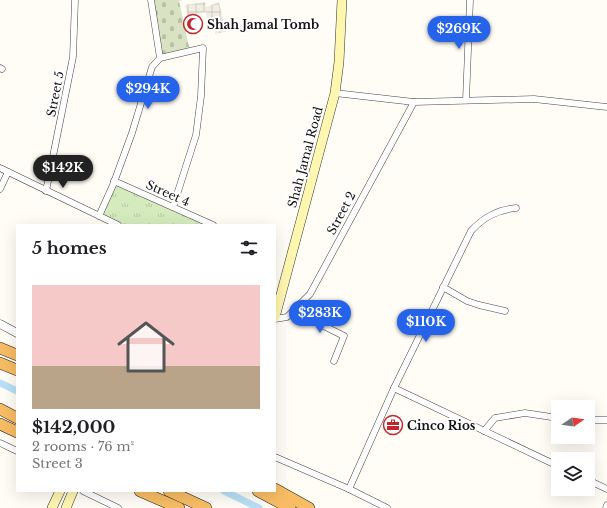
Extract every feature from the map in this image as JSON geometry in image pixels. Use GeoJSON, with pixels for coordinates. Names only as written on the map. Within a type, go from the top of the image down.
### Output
{"type":"FeatureCollection","features":[{"type":"Feature","properties":{"kind":"highway"},"geometry":{"type":"LineString","coordinates":[[0,348],[16,355]]}},
{"type":"Feature","properties":{"kind":"highway"},"geometry":{"type":"LineString","coordinates":[[0,363],[16,370]]}},
{"type":"Feature","properties":{"kind":"highway"},"geometry":{"type":"LineString","coordinates":[[0,409],[16,417]]}},
{"type":"Feature","properties":{"kind":"highway"},"geometry":{"type":"LineString","coordinates":[[0,424],[16,432]]}},
{"type":"Feature","properties":{"kind":"highway"},"geometry":{"type":"LineString","coordinates":[[276,490],[309,508]]}},
{"type":"Feature","properties":{"kind":"highway"},"geometry":{"type":"LineString","coordinates":[[142,492],[179,508]]}},
{"type":"Feature","properties":{"kind":"highway"},"geometry":{"type":"LineString","coordinates":[[171,492],[206,508]]}},
{"type":"Feature","properties":{"kind":"highway"},"geometry":{"type":"LineString","coordinates":[[260,492],[290,508]]}},
{"type":"Feature","properties":{"kind":"main road","name":"Shah Jamal Road"},"geometry":{"type":"LineString","coordinates":[[277,300],[335,93],[339,62],[342,0]]}},
{"type":"Feature","properties":{"kind":"main road"},"geometry":{"type":"LineString","coordinates":[[52,508],[60,492]]}},
{"type":"Feature","properties":{"kind":"main road"},"geometry":{"type":"LineString","coordinates":[[66,508],[73,492]]}},
{"type":"Feature","properties":{"kind":"street","name":"Street 5"},"geometry":{"type":"LineString","coordinates":[[46,191],[73,57],[75,0]]}},
{"type":"Feature","properties":{"kind":"street"},"geometry":{"type":"LineString","coordinates":[[151,0],[160,58]]}},
{"type":"Feature","properties":{"kind":"street"},"geometry":{"type":"LineString","coordinates":[[466,100],[470,0]]}},
{"type":"Feature","properties":{"kind":"street"},"geometry":{"type":"LineString","coordinates":[[99,216],[132,133],[152,67],[160,58],[203,48],[201,96],[196,135],[173,207]]}},
{"type":"Feature","properties":{"kind":"street"},"geometry":{"type":"LineString","coordinates":[[335,93],[414,102],[534,99],[607,107]]}},
{"type":"Feature","properties":{"kind":"street","name":"Street 2"},"geometry":{"type":"LineString","coordinates":[[276,318],[283,319],[287,317],[310,294],[414,102]]}},
{"type":"Feature","properties":{"kind":"street"},"geometry":{"type":"LineString","coordinates":[[0,168],[116,224]]}},
{"type":"Feature","properties":{"kind":"street"},"geometry":{"type":"LineString","coordinates":[[0,188],[8,172]]}},
{"type":"Feature","properties":{"kind":"street","name":"Street 4"},"geometry":{"type":"LineString","coordinates":[[114,181],[211,224]]}},
{"type":"Feature","properties":{"kind":"street"},"geometry":{"type":"LineString","coordinates":[[349,489],[394,388],[471,231],[479,222],[498,211],[516,208]]}},
{"type":"Feature","properties":{"kind":"street"},"geometry":{"type":"LineString","coordinates":[[443,287],[467,301],[505,311]]}},
{"type":"Feature","properties":{"kind":"street"},"geometry":{"type":"LineString","coordinates":[[294,311],[344,336],[334,361]]}},
{"type":"Feature","properties":{"kind":"street"},"geometry":{"type":"LineString","coordinates":[[0,324],[16,332]]}},
{"type":"Feature","properties":{"kind":"street"},"geometry":{"type":"LineString","coordinates":[[394,388],[551,463]]}},
{"type":"Feature","properties":{"kind":"street"},"geometry":{"type":"LineString","coordinates":[[484,431],[495,418],[525,413],[551,417]]}},
{"type":"Feature","properties":{"kind":"street"},"geometry":{"type":"LineString","coordinates":[[595,420],[607,420]]}},
{"type":"Feature","properties":{"kind":"street"},"geometry":{"type":"LineString","coordinates":[[0,443],[16,451]]}},
{"type":"Feature","properties":{"kind":"street"},"geometry":{"type":"LineString","coordinates":[[276,458],[349,489],[387,508]]}},
{"type":"Feature","properties":{"kind":"street"},"geometry":{"type":"LineString","coordinates":[[595,483],[607,489]]}},
{"type":"Feature","properties":{"kind":"street"},"geometry":{"type":"LineString","coordinates":[[52,508],[54,492]]}},
{"type":"Feature","properties":{"kind":"street"},"geometry":{"type":"LineString","coordinates":[[85,492],[118,508]]}},
{"type":"Feature","properties":{"kind":"green space"},"geometry":{"type":"Polygon","coordinates":[[[151,0],[183,0],[179,1],[190,51],[160,58],[151,0]]]}},
{"type":"Feature","properties":{"kind":"green space"},"geometry":{"type":"Polygon","coordinates":[[[114,181],[211,224],[116,224],[99,216],[114,181]]]}},
{"type":"Feature","properties":{"kind":"shaded area"},"geometry":{"type":"Polygon","coordinates":[[[205,2],[206,7],[219,2],[226,32],[215,34],[215,30],[210,31],[206,12],[193,15],[197,32],[191,33],[185,5],[205,2]]]}},
{"type":"Feature","properties":{"kind":"waterway"},"geometry":{"type":"LineString","coordinates":[[0,383],[16,391]]}},
{"type":"Feature","properties":{"kind":"waterway"},"geometry":{"type":"LineString","coordinates":[[226,492],[259,508]]}},
{"type":"Feature","properties":{"kind":"place","name":"Shah Jamal Tomb"},"geometry":{"type":"Point","coordinates":[193,24]}},
{"type":"Feature","properties":{"kind":"place","name":"Cinco Rios"},"geometry":{"type":"Point","coordinates":[393,425]}}]}
